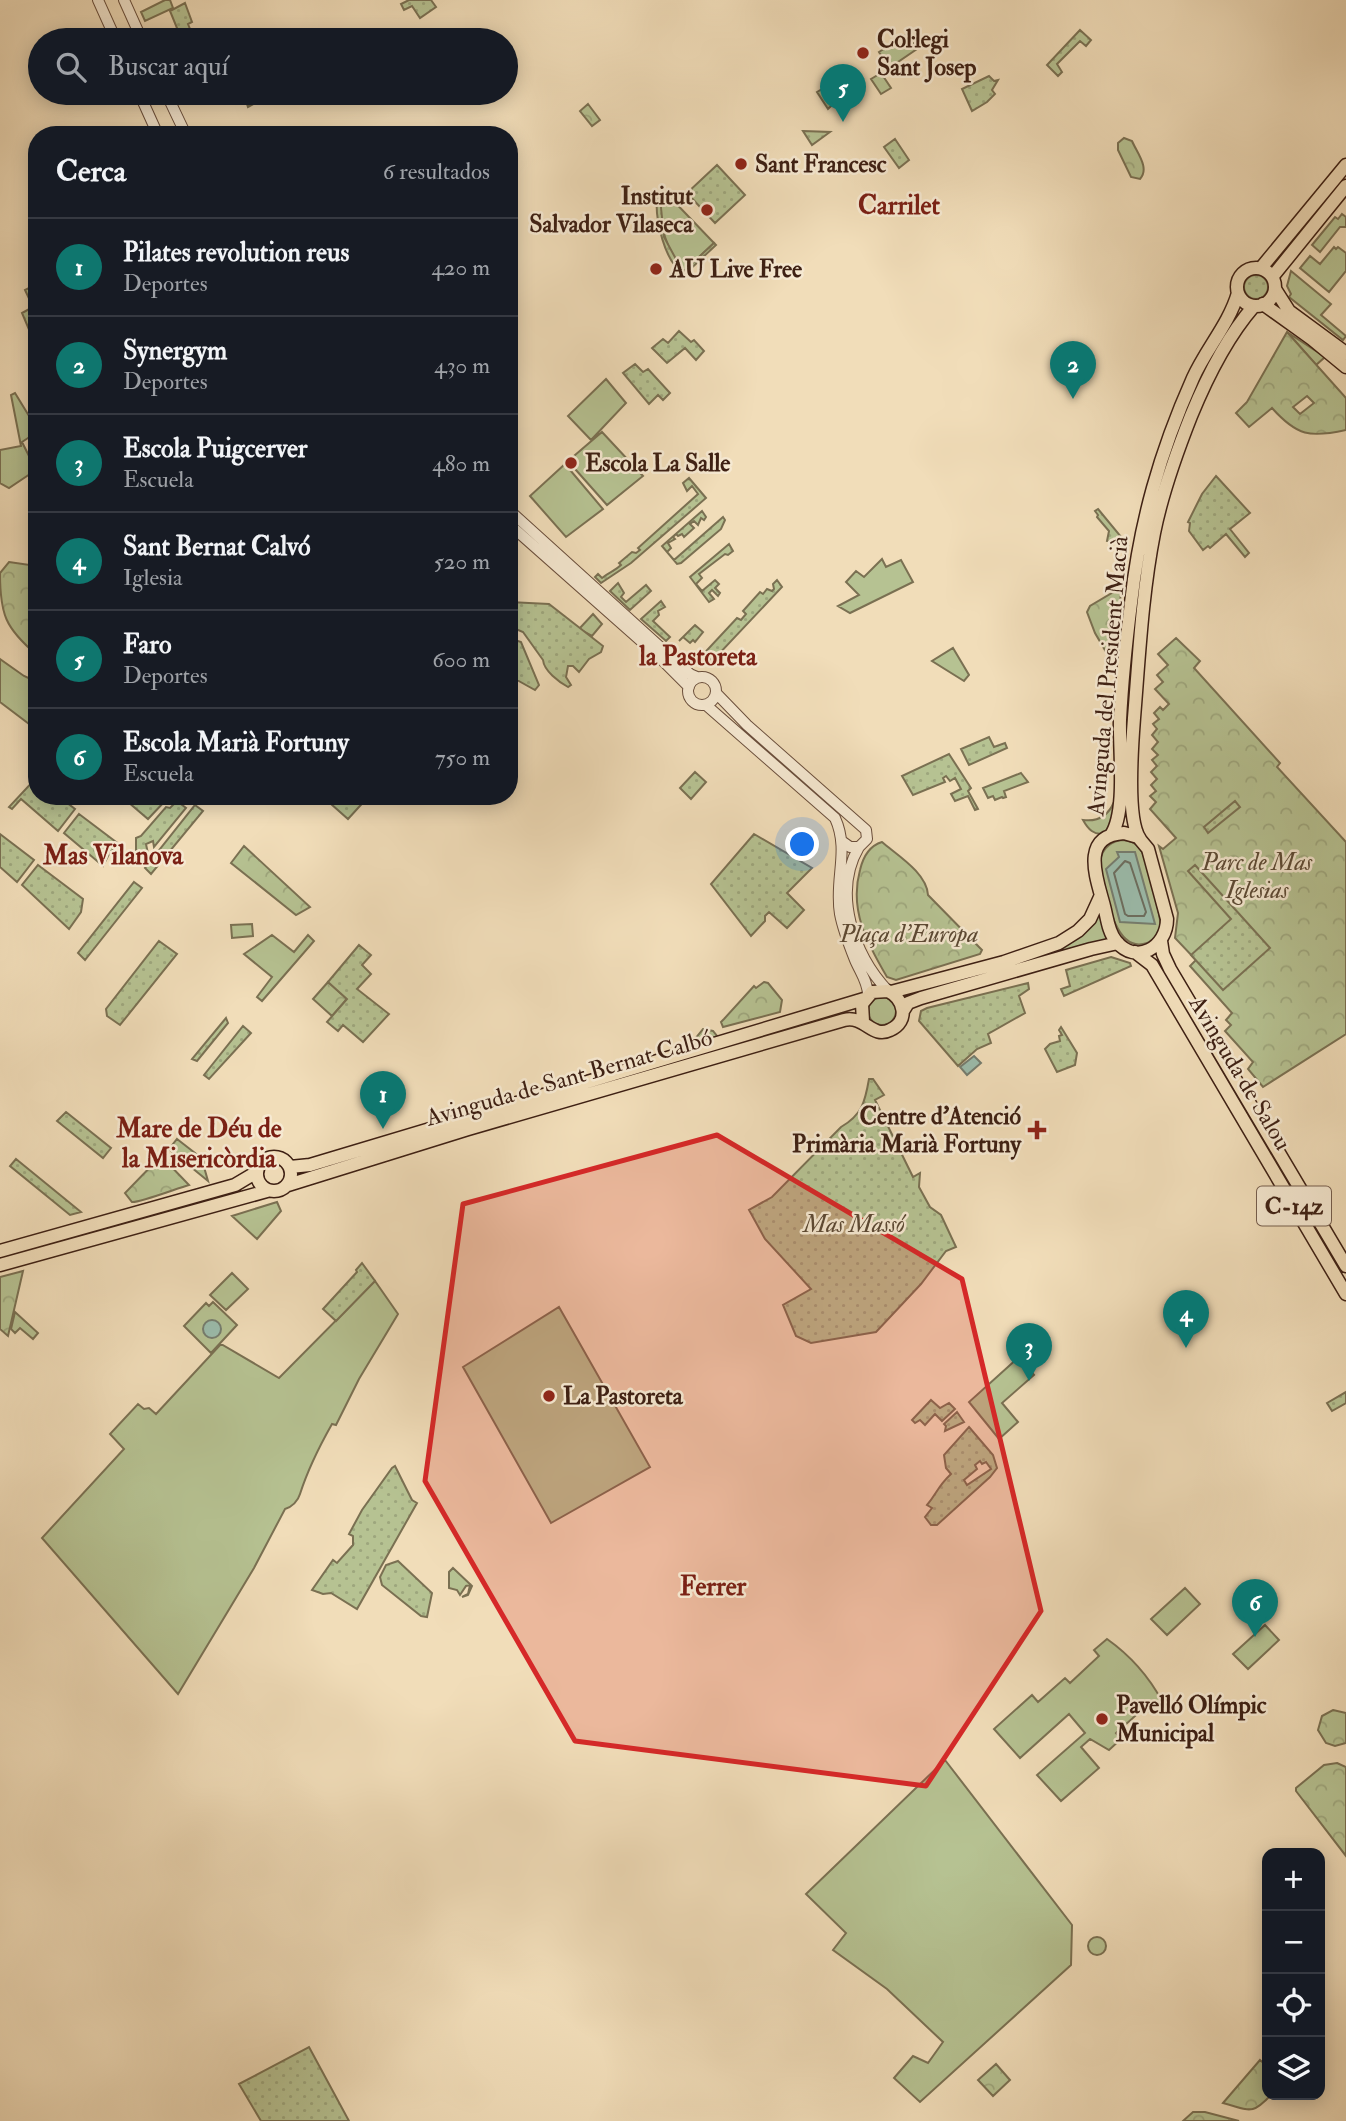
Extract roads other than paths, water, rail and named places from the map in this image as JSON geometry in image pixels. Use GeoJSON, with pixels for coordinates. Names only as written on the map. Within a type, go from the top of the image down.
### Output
{"type":"FeatureCollection","features":[{"type":"Feature","properties":{"kind":"main road"},"geometry":{"type":"LineString","coordinates":[[1261,268],[1346,165]]}},
{"type":"Feature","properties":{"kind":"main road"},"geometry":{"type":"LineString","coordinates":[[1259,305],[1271,298],[1274,283],[1346,186]]}},
{"type":"Feature","properties":{"kind":"main road"},"geometry":{"type":"LineString","coordinates":[[1346,353],[1289,311],[1274,283],[1261,268],[1250,268],[1241,275],[1237,285],[1238,293],[1246,303],[1259,305],[1312,339],[1346,367]]}},
{"type":"Feature","properties":{"kind":"main road","name":"Avinguda del President Macià"},"geometry":{"type":"LineString","coordinates":[[1118,943],[1111,934],[1093,859],[1102,842],[1111,835],[1119,815],[1120,719],[1140,535],[1156,472],[1169,437],[1195,375],[1232,309],[1238,293]]}},
{"type":"Feature","properties":{"kind":"main road","name":"Avinguda del President Macià"},"geometry":{"type":"LineString","coordinates":[[1140,839],[1135,831],[1133,816],[1132,750],[1145,598],[1154,532],[1171,469],[1203,386],[1236,327],[1259,305]]}},
{"type":"Feature","properties":{"kind":"main road"},"geometry":{"type":"LineString","coordinates":[[1111,835],[1124,833],[1140,839]]}},
{"type":"Feature","properties":{"kind":"main road","name":"C-14z"},"geometry":{"type":"LineString","coordinates":[[1140,839],[1150,853],[1167,919],[1167,928],[1161,941],[1165,961],[1346,1266]]}},
{"type":"Feature","properties":{"kind":"main road","name":"Avinguda de Sant Bernat Calbó"},"geometry":{"type":"LineString","coordinates":[[290,1167],[310,1165],[820,1014],[866,997],[877,990],[890,991],[1013,959],[1059,943],[1078,931],[1090,919],[1101,894]]}},
{"type":"Feature","properties":{"kind":"main road"},"geometry":{"type":"LineString","coordinates":[[1135,952],[1150,950],[1161,941]]}},
{"type":"Feature","properties":{"kind":"main road","name":"C-14z"},"geometry":{"type":"LineString","coordinates":[[1118,943],[1135,952]]}},
{"type":"Feature","properties":{"kind":"main road","name":"Avinguda de Sant Bernat Calbó"},"geometry":{"type":"LineString","coordinates":[[288,1185],[837,1022],[853,1018],[863,1021],[873,1030],[885,1032],[897,1026],[908,1003],[921,998],[1118,943]]}},
{"type":"Feature","properties":{"kind":"main road","name":"Avinguda de Salou"},"geometry":{"type":"LineString","coordinates":[[1135,952],[1152,965],[1346,1294]]}},
{"type":"Feature","properties":{"kind":"main road"},"geometry":{"type":"LineString","coordinates":[[890,991],[900,1000],[903,1011]]}},
{"type":"Feature","properties":{"kind":"main road"},"geometry":{"type":"LineString","coordinates":[[863,1021],[861,1010],[866,997]]}},
{"type":"Feature","properties":{"kind":"main road"},"geometry":{"type":"LineString","coordinates":[[0,1251],[235,1185],[257,1172],[262,1161],[271,1157],[282,1160],[290,1167],[291,1178],[288,1185],[279,1191],[267,1191],[0,1265]]}},
{"type":"Feature","properties":{"kind":"main road"},"geometry":{"type":"LineString","coordinates":[[257,1172],[260,1185],[267,1191]]}},
{"type":"Feature","properties":{"kind":"street"},"geometry":{"type":"LineString","coordinates":[[98,0],[111,28]]}},
{"type":"Feature","properties":{"kind":"street"},"geometry":{"type":"LineString","coordinates":[[124,0],[137,28]]}},
{"type":"Feature","properties":{"kind":"street"},"geometry":{"type":"LineString","coordinates":[[144,105],[154,126]]}},
{"type":"Feature","properties":{"kind":"street"},"geometry":{"type":"LineString","coordinates":[[172,105],[182,126]]}},
{"type":"Feature","properties":{"kind":"street"},"geometry":{"type":"LineString","coordinates":[[518,518],[690,674],[710,678],[716,686],[716,693],[713,700],[706,705],[697,705],[688,693],[697,677]]}},
{"type":"Feature","properties":{"kind":"street"},"geometry":{"type":"LineString","coordinates":[[518,532],[665,662],[689,687]]}},
{"type":"Feature","properties":{"kind":"street"},"geometry":{"type":"LineString","coordinates":[[716,693],[747,725],[867,832],[865,843],[859,848],[850,869],[848,912],[859,947],[874,974],[890,991]]}},
{"type":"Feature","properties":{"kind":"street"},"geometry":{"type":"LineString","coordinates":[[706,705],[835,818],[842,838],[850,848],[859,848]]}},
{"type":"Feature","properties":{"kind":"street"},"geometry":{"type":"LineString","coordinates":[[856,823],[845,827],[842,838],[839,910],[849,947],[867,984],[866,997]]}},
{"type":"Feature","properties":{"kind":"water"},"geometry":{"type":"Polygon","coordinates":[[[1117,852],[1135,852],[1155,924],[1120,922],[1106,869],[1119,857],[1117,852]]]}},
{"type":"Feature","properties":{"kind":"water"},"geometry":{"type":"Polygon","coordinates":[[[974,1056],[981,1063],[967,1075],[960,1067],[974,1056]]]}},
{"type":"Feature","properties":{"kind":"water"},"geometry":{"type":"Polygon","coordinates":[[[212,1320],[218,1323],[221,1329],[218,1335],[212,1338],[206,1335],[203,1329],[206,1323],[212,1320]]]}},
{"type":"Feature","properties":{"kind":"place","name":"Col·legi Sant Josep"},"geometry":{"type":"Point","coordinates":[863,53]}},
{"type":"Feature","properties":{"kind":"place","name":"Faro"},"geometry":{"type":"Point","coordinates":[843,122]}},
{"type":"Feature","properties":{"kind":"place","name":"Sant Francesc"},"geometry":{"type":"Point","coordinates":[741,164]}},
{"type":"Feature","properties":{"kind":"place","name":"Institut Salvador Vilaseca"},"geometry":{"type":"Point","coordinates":[707,210]}},
{"type":"Feature","properties":{"kind":"place","name":"AU Live Free"},"geometry":{"type":"Point","coordinates":[656,269]}},
{"type":"Feature","properties":{"kind":"place","name":"Synergym"},"geometry":{"type":"Point","coordinates":[1073,399]}},
{"type":"Feature","properties":{"kind":"place","name":"Escola La Salle"},"geometry":{"type":"Point","coordinates":[571,463]}},
{"type":"Feature","properties":{"kind":"place","name":"Pilates revolution reus"},"geometry":{"type":"Point","coordinates":[383,1129]}},
{"type":"Feature","properties":{"kind":"place","name":"Centre d'Atenció Primària Marià Fortuny"},"geometry":{"type":"Point","coordinates":[1037,1130]}},
{"type":"Feature","properties":{"kind":"place","name":"Sant Bernat Calvó"},"geometry":{"type":"Point","coordinates":[1186,1348]}},
{"type":"Feature","properties":{"kind":"place","name":"Escola Puigcerver"},"geometry":{"type":"Point","coordinates":[1029,1381]}},
{"type":"Feature","properties":{"kind":"place","name":"La Pastoreta"},"geometry":{"type":"Point","coordinates":[549,1396]}},
{"type":"Feature","properties":{"kind":"place","name":"Escola Marià Fortuny"},"geometry":{"type":"Point","coordinates":[1255,1637]}},
{"type":"Feature","properties":{"kind":"place","name":"Pavelló Olímpic Municipal"},"geometry":{"type":"Point","coordinates":[1102,1719]}},
{"type":"Feature","properties":{"kind":"district","name":"Carrilet"},"geometry":{"type":"Point","coordinates":[899,206]}},
{"type":"Feature","properties":{"kind":"district","name":"la Pastoreta"},"geometry":{"type":"Point","coordinates":[698,657]}},
{"type":"Feature","properties":{"kind":"district","name":"Mas Vilanova"},"geometry":{"type":"Point","coordinates":[113,856]}},
{"type":"Feature","properties":{"kind":"district","name":"Mare de Déu de la Misericòrdia"},"geometry":{"type":"Point","coordinates":[199,1144]}},
{"type":"Feature","properties":{"kind":"district","name":"Ferrer"},"geometry":{"type":"Point","coordinates":[713,1587]}},
{"type":"Feature","properties":{"kind":"park label","name":"Parc de Mas Iglesias"},"geometry":{"type":"Point","coordinates":[1257,876]}},
{"type":"Feature","properties":{"kind":"park label","name":"Plaça d'Europa"},"geometry":{"type":"Point","coordinates":[909,934]}},
{"type":"Feature","properties":{"kind":"park label","name":"Mas Massó"},"geometry":{"type":"Point","coordinates":[854,1224]}}]}
